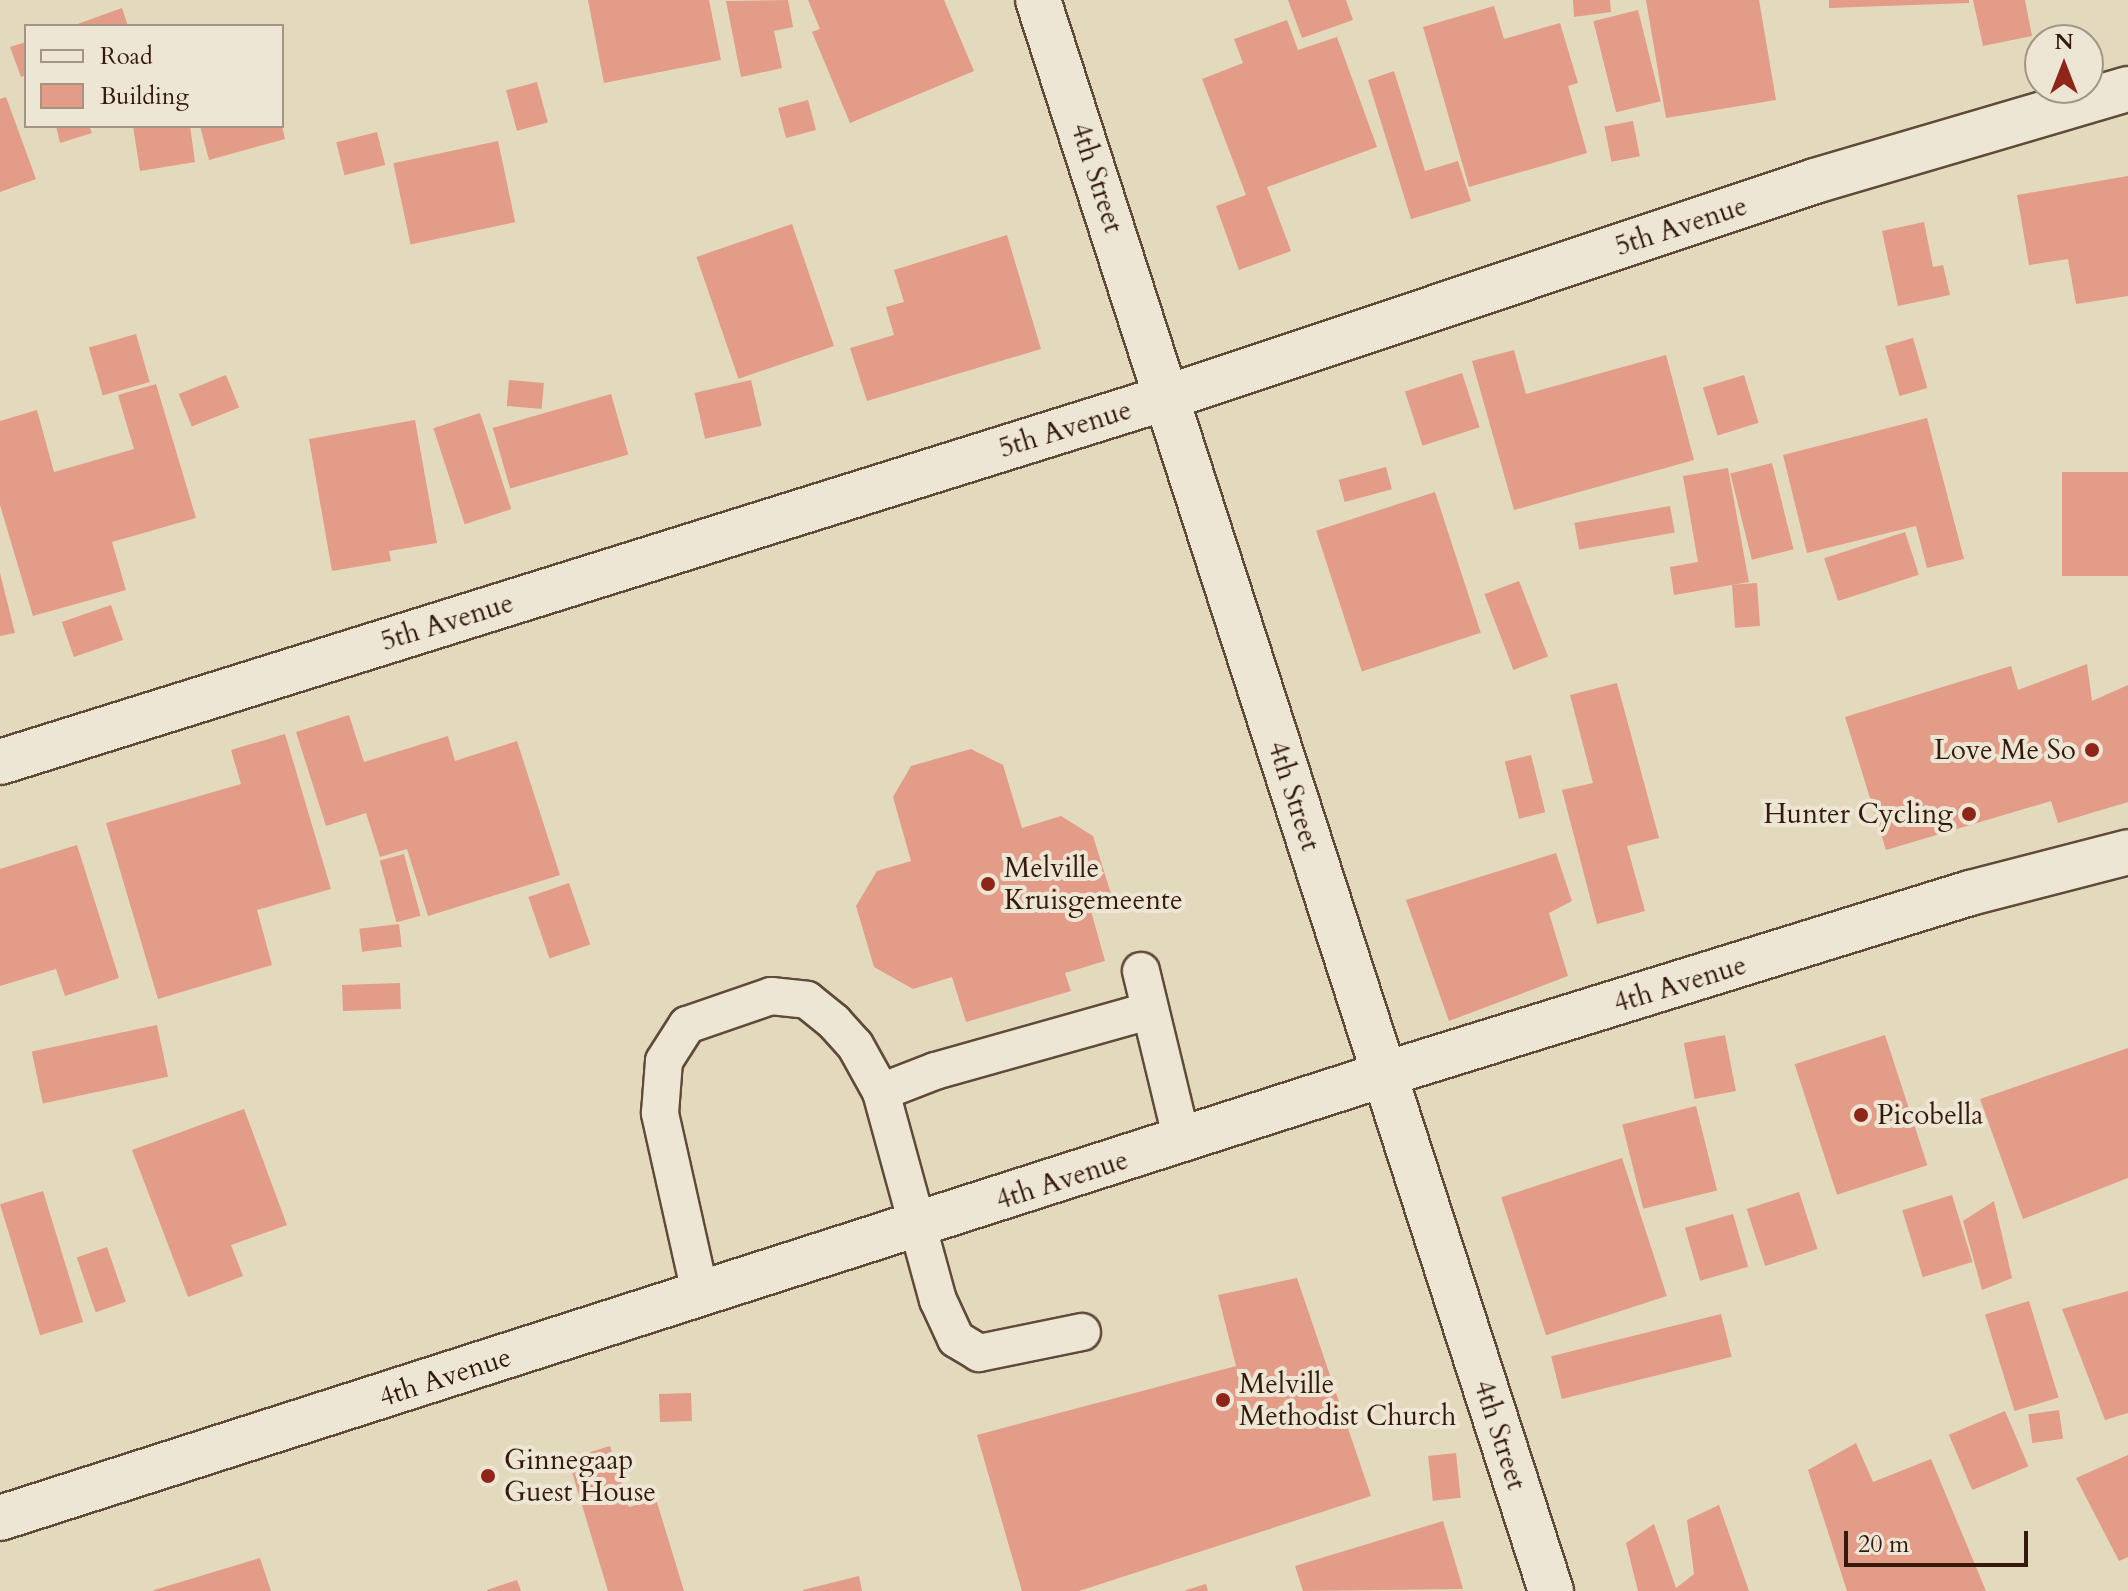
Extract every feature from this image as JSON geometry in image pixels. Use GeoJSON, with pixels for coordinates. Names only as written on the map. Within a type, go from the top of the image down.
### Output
{"type":"FeatureCollection","features":[{"type":"Feature","properties":{"kind":"street","name":"4th Street"},"geometry":{"type":"LineString","coordinates":[[1038,0],[1168,397],[1382,1075],[1551,1591]]}},
{"type":"Feature","properties":{"kind":"street","name":"5th Avenue"},"geometry":{"type":"LineString","coordinates":[[0,762],[1168,397],[1815,181],[2128,89]]}},
{"type":"Feature","properties":{"kind":"street","name":"4th Avenue"},"geometry":{"type":"LineString","coordinates":[[0,1518],[918,1228],[1382,1075],[1970,893],[2128,852]]}},
{"type":"Feature","properties":{"kind":"lane"},"geometry":{"type":"LineString","coordinates":[[1141,971],[1182,1140]]}},
{"type":"Feature","properties":{"kind":"lane"},"geometry":{"type":"LineString","coordinates":[[701,1297],[660,1113],[664,1061],[687,1025],[771,996],[807,1000],[855,1045],[881,1092],[918,1228],[956,1339],[979,1353],[1082,1332]]}},
{"type":"Feature","properties":{"kind":"lane"},"geometry":{"type":"LineString","coordinates":[[881,1092],[935,1071],[1149,1011]]}},
{"type":"Feature","properties":{"kind":"building"},"geometry":{"type":"Polygon","coordinates":[[[588,0],[709,0],[721,60],[604,83],[588,0]]]}},
{"type":"Feature","properties":{"kind":"building"},"geometry":{"type":"Polygon","coordinates":[[[788,0],[793,27],[774,31],[782,68],[741,77],[726,1],[788,0]]]}},
{"type":"Feature","properties":{"kind":"building"},"geometry":{"type":"Polygon","coordinates":[[[808,0],[944,0],[974,71],[850,123],[812,32],[820,29],[808,0]]]}},
{"type":"Feature","properties":{"kind":"building"},"geometry":{"type":"Polygon","coordinates":[[[1288,0],[1346,0],[1353,20],[1302,38],[1288,0]]]}},
{"type":"Feature","properties":{"kind":"building"},"geometry":{"type":"Polygon","coordinates":[[[1573,0],[1610,0],[1611,12],[1574,17],[1573,0]]]}},
{"type":"Feature","properties":{"kind":"building"},"geometry":{"type":"Polygon","coordinates":[[[1646,0],[1759,0],[1776,100],[1666,118],[1646,0]]]}},
{"type":"Feature","properties":{"kind":"building"},"geometry":{"type":"Polygon","coordinates":[[[1829,0],[1969,0],[1969,3],[1829,8],[1829,0]]]}},
{"type":"Feature","properties":{"kind":"building"},"geometry":{"type":"Polygon","coordinates":[[[1973,0],[2025,0],[2030,24],[2024,24],[2024,38],[1983,46],[1973,0]]]}},
{"type":"Feature","properties":{"kind":"building"},"geometry":{"type":"Polygon","coordinates":[[[1494,6],[1504,39],[1560,23],[1578,83],[1568,86],[1587,153],[1469,187],[1423,27],[1494,6]]]}},
{"type":"Feature","properties":{"kind":"building"},"geometry":{"type":"Polygon","coordinates":[[[122,8],[127,24],[78,24],[122,8]]]}},
{"type":"Feature","properties":{"kind":"building"},"geometry":{"type":"Polygon","coordinates":[[[1638,10],[1661,101],[1616,112],[1593,21],[1638,10]]]}},
{"type":"Feature","properties":{"kind":"building"},"geometry":{"type":"Polygon","coordinates":[[[1287,20],[1298,50],[1337,37],[1377,147],[1267,187],[1291,251],[1239,270],[1216,206],[1246,195],[1202,79],[1243,63],[1234,39],[1287,20]]]}},
{"type":"Feature","properties":{"kind":"building"},"geometry":{"type":"Polygon","coordinates":[[[24,43],[24,76],[21,77],[10,47],[24,43]]]}},
{"type":"Feature","properties":{"kind":"building"},"geometry":{"type":"Polygon","coordinates":[[[1394,71],[1425,171],[1458,161],[1471,201],[1411,219],[1368,80],[1394,71]]]}},
{"type":"Feature","properties":{"kind":"building"},"geometry":{"type":"Polygon","coordinates":[[[537,82],[548,123],[517,131],[506,90],[537,82]]]}},
{"type":"Feature","properties":{"kind":"building"},"geometry":{"type":"Polygon","coordinates":[[[6,97],[36,179],[0,192],[0,99],[6,97]]]}},
{"type":"Feature","properties":{"kind":"building"},"geometry":{"type":"Polygon","coordinates":[[[808,100],[816,130],[786,138],[778,108],[808,100]]]}},
{"type":"Feature","properties":{"kind":"building"},"geometry":{"type":"Polygon","coordinates":[[[1633,121],[1640,156],[1611,162],[1605,127],[1633,121]]]}},
{"type":"Feature","properties":{"kind":"building"},"geometry":{"type":"Polygon","coordinates":[[[56,128],[90,128],[92,133],[60,143],[56,128]]]}},
{"type":"Feature","properties":{"kind":"building"},"geometry":{"type":"Polygon","coordinates":[[[133,128],[190,128],[195,162],[140,171],[133,128]]]}},
{"type":"Feature","properties":{"kind":"building"},"geometry":{"type":"Polygon","coordinates":[[[201,128],[282,128],[285,139],[209,160],[201,128]]]}},
{"type":"Feature","properties":{"kind":"building"},"geometry":{"type":"Polygon","coordinates":[[[377,132],[385,165],[344,175],[336,142],[377,132]]]}},
{"type":"Feature","properties":{"kind":"building"},"geometry":{"type":"Polygon","coordinates":[[[498,141],[515,222],[411,244],[393,163],[498,141]]]}},
{"type":"Feature","properties":{"kind":"building"},"geometry":{"type":"Polygon","coordinates":[[[2128,176],[2128,296],[2076,304],[2068,259],[2029,265],[2017,195],[2128,176]]]}},
{"type":"Feature","properties":{"kind":"building"},"geometry":{"type":"Polygon","coordinates":[[[1924,222],[1933,267],[1943,265],[1950,295],[1898,306],[1882,231],[1924,222]]]}},
{"type":"Feature","properties":{"kind":"building"},"geometry":{"type":"Polygon","coordinates":[[[792,224],[834,346],[739,379],[697,257],[792,224]]]}},
{"type":"Feature","properties":{"kind":"building"},"geometry":{"type":"Polygon","coordinates":[[[1007,235],[1041,349],[867,401],[850,348],[894,335],[886,307],[904,302],[894,270],[1007,235]]]}},
{"type":"Feature","properties":{"kind":"building"},"geometry":{"type":"Polygon","coordinates":[[[136,334],[150,382],[103,396],[89,348],[136,334]]]}},
{"type":"Feature","properties":{"kind":"building"},"geometry":{"type":"Polygon","coordinates":[[[1913,338],[1927,388],[1899,396],[1885,346],[1913,338]]]}},
{"type":"Feature","properties":{"kind":"building"},"geometry":{"type":"Polygon","coordinates":[[[1514,350],[1526,394],[1666,355],[1694,460],[1514,510],[1472,361],[1514,350]]]}},
{"type":"Feature","properties":{"kind":"building"},"geometry":{"type":"Polygon","coordinates":[[[1462,373],[1480,427],[1423,446],[1405,392],[1462,373]]]}},
{"type":"Feature","properties":{"kind":"building"},"geometry":{"type":"Polygon","coordinates":[[[226,375],[239,407],[192,427],[179,394],[226,375]]]}},
{"type":"Feature","properties":{"kind":"building"},"geometry":{"type":"Polygon","coordinates":[[[1744,375],[1759,423],[1717,435],[1703,388],[1744,375]]]}},
{"type":"Feature","properties":{"kind":"building"},"geometry":{"type":"Polygon","coordinates":[[[509,380],[544,383],[542,409],[507,406],[509,380]]]}},
{"type":"Feature","properties":{"kind":"building"},"geometry":{"type":"Polygon","coordinates":[[[751,380],[762,426],[705,439],[694,393],[751,380]]]}},
{"type":"Feature","properties":{"kind":"building"},"geometry":{"type":"Polygon","coordinates":[[[156,384],[196,518],[112,542],[126,590],[33,616],[0,505],[0,421],[37,410],[54,472],[134,449],[118,395],[156,384]]]}},
{"type":"Feature","properties":{"kind":"building"},"geometry":{"type":"Polygon","coordinates":[[[611,394],[628,455],[510,488],[493,428],[611,394]]]}},
{"type":"Feature","properties":{"kind":"building"},"geometry":{"type":"Polygon","coordinates":[[[480,413],[511,509],[465,524],[433,428],[480,413]]]}},
{"type":"Feature","properties":{"kind":"building"},"geometry":{"type":"Polygon","coordinates":[[[1927,418],[1964,559],[1927,568],[1916,526],[1807,553],[1783,455],[1927,418]]]}},
{"type":"Feature","properties":{"kind":"building"},"geometry":{"type":"Polygon","coordinates":[[[415,420],[437,543],[389,551],[391,561],[332,571],[309,439],[415,420]]]}},
{"type":"Feature","properties":{"kind":"building"},"geometry":{"type":"Polygon","coordinates":[[[1772,463],[1794,549],[1752,560],[1730,473],[1772,463]]]}},
{"type":"Feature","properties":{"kind":"building"},"geometry":{"type":"Polygon","coordinates":[[[1386,467],[1392,489],[1345,502],[1339,480],[1386,467]]]}},
{"type":"Feature","properties":{"kind":"building"},"geometry":{"type":"Polygon","coordinates":[[[1728,468],[1749,582],[1674,595],[1670,567],[1698,562],[1683,476],[1728,468]]]}},
{"type":"Feature","properties":{"kind":"building"},"geometry":{"type":"Polygon","coordinates":[[[2062,472],[2128,472],[2128,576],[2062,576],[2062,472]]]}},
{"type":"Feature","properties":{"kind":"building"},"geometry":{"type":"Polygon","coordinates":[[[1435,492],[1481,633],[1362,671],[1316,531],[1435,492]]]}},
{"type":"Feature","properties":{"kind":"building"},"geometry":{"type":"Polygon","coordinates":[[[1670,506],[1675,533],[1579,549],[1574,523],[1670,506]]]}},
{"type":"Feature","properties":{"kind":"building"},"geometry":{"type":"Polygon","coordinates":[[[1905,532],[1919,575],[1838,601],[1824,558],[1905,532]]]}},
{"type":"Feature","properties":{"kind":"building"},"geometry":{"type":"Polygon","coordinates":[[[0,573],[15,633],[0,636],[0,573]]]}},
{"type":"Feature","properties":{"kind":"building"},"geometry":{"type":"Polygon","coordinates":[[[1519,581],[1548,657],[1513,670],[1484,594],[1519,581]]]}},
{"type":"Feature","properties":{"kind":"building"},"geometry":{"type":"Polygon","coordinates":[[[1757,583],[1760,626],[1735,628],[1732,585],[1757,583]]]}},
{"type":"Feature","properties":{"kind":"building"},"geometry":{"type":"Polygon","coordinates":[[[111,605],[123,640],[74,657],[62,622],[111,605]]]}},
{"type":"Feature","properties":{"kind":"building"},"geometry":{"type":"Polygon","coordinates":[[[2087,664],[2092,701],[2128,685],[2128,802],[2058,823],[2051,801],[1886,850],[1845,717],[2011,666],[2018,690],[2087,664]]]}},
{"type":"Feature","properties":{"kind":"building"},"geometry":{"type":"Polygon","coordinates":[[[1617,683],[1659,838],[1627,846],[1645,911],[1597,924],[1562,790],[1593,783],[1570,695],[1617,683]]]}},
{"type":"Feature","properties":{"kind":"building"},"geometry":{"type":"Polygon","coordinates":[[[349,715],[364,762],[448,736],[455,761],[517,741],[560,875],[428,916],[407,849],[380,857],[366,813],[326,826],[296,732],[349,715]]]}},
{"type":"Feature","properties":{"kind":"building"},"geometry":{"type":"Polygon","coordinates":[[[285,734],[331,889],[257,910],[272,965],[158,999],[106,823],[241,784],[231,750],[285,734]]]}},
{"type":"Feature","properties":{"kind":"building","name":"Melville Kruisgemeente"},"geometry":{"type":"Polygon","coordinates":[[[971,749],[1003,765],[1022,828],[1061,816],[1093,836],[1112,897],[1089,904],[1105,961],[1065,973],[1071,991],[966,1022],[952,977],[913,989],[874,967],[856,906],[877,871],[911,861],[893,797],[911,766],[971,749]]]}},
{"type":"Feature","properties":{"kind":"building"},"geometry":{"type":"Polygon","coordinates":[[[1531,755],[1545,812],[1519,819],[1505,762],[1531,755]]]}},
{"type":"Feature","properties":{"kind":"building"},"geometry":{"type":"Polygon","coordinates":[[[77,845],[119,978],[65,996],[56,969],[0,986],[0,869],[77,845]]]}},
{"type":"Feature","properties":{"kind":"building"},"geometry":{"type":"Polygon","coordinates":[[[1556,853],[1572,901],[1549,913],[1568,976],[1449,1021],[1406,900],[1556,853]]]}},
{"type":"Feature","properties":{"kind":"building"},"geometry":{"type":"Polygon","coordinates":[[[404,854],[421,916],[396,922],[380,860],[404,854]]]}},
{"type":"Feature","properties":{"kind":"building"},"geometry":{"type":"Polygon","coordinates":[[[569,883],[590,944],[550,958],[528,897],[569,883]]]}},
{"type":"Feature","properties":{"kind":"building"},"geometry":{"type":"Polygon","coordinates":[[[399,924],[402,947],[362,952],[359,929],[399,924]]]}},
{"type":"Feature","properties":{"kind":"building"},"geometry":{"type":"Polygon","coordinates":[[[400,983],[401,1009],[343,1011],[342,985],[400,983]]]}},
{"type":"Feature","properties":{"kind":"building"},"geometry":{"type":"Polygon","coordinates":[[[157,1025],[168,1077],[43,1103],[32,1052],[157,1025]]]}},
{"type":"Feature","properties":{"kind":"building"},"geometry":{"type":"Polygon","coordinates":[[[1725,1035],[1736,1091],[1695,1099],[1684,1043],[1725,1035]]]}},
{"type":"Feature","properties":{"kind":"building","name":"Picobella"},"geometry":{"type":"Polygon","coordinates":[[[1885,1035],[1927,1165],[1837,1195],[1795,1064],[1885,1035]]]}},
{"type":"Feature","properties":{"kind":"building"},"geometry":{"type":"Polygon","coordinates":[[[2128,1048],[2128,1178],[2023,1219],[1980,1099],[2128,1048]]]}},
{"type":"Feature","properties":{"kind":"building"},"geometry":{"type":"Polygon","coordinates":[[[1696,1106],[1717,1190],[1643,1209],[1622,1124],[1696,1106]]]}},
{"type":"Feature","properties":{"kind":"building"},"geometry":{"type":"Polygon","coordinates":[[[244,1109],[287,1225],[231,1245],[243,1276],[188,1297],[132,1150],[244,1109]]]}},
{"type":"Feature","properties":{"kind":"building"},"geometry":{"type":"Polygon","coordinates":[[[1622,1158],[1667,1296],[1546,1335],[1501,1197],[1622,1158]]]}},
{"type":"Feature","properties":{"kind":"building"},"geometry":{"type":"Polygon","coordinates":[[[43,1191],[83,1322],[40,1335],[0,1204],[43,1191]]]}},
{"type":"Feature","properties":{"kind":"building"},"geometry":{"type":"Polygon","coordinates":[[[1799,1192],[1818,1249],[1765,1266],[1747,1209],[1799,1192]]]}},
{"type":"Feature","properties":{"kind":"building"},"geometry":{"type":"Polygon","coordinates":[[[1952,1195],[1972,1262],[1923,1277],[1902,1210],[1952,1195]]]}},
{"type":"Feature","properties":{"kind":"building"},"geometry":{"type":"Polygon","coordinates":[[[1994,1201],[2012,1278],[1982,1290],[1963,1221],[1994,1201]]]}},
{"type":"Feature","properties":{"kind":"building"},"geometry":{"type":"Polygon","coordinates":[[[1733,1214],[1748,1267],[1700,1281],[1685,1228],[1733,1214]]]}},
{"type":"Feature","properties":{"kind":"building"},"geometry":{"type":"Polygon","coordinates":[[[107,1247],[126,1302],[96,1312],[77,1257],[107,1247]]]}},
{"type":"Feature","properties":{"kind":"building","name":"Melville Methodist Church"},"geometry":{"type":"Polygon","coordinates":[[[1297,1278],[1371,1496],[1079,1591],[1022,1591],[977,1435],[1236,1366],[1218,1295],[1297,1278]]]}},
{"type":"Feature","properties":{"kind":"building"},"geometry":{"type":"Polygon","coordinates":[[[2128,1291],[2128,1413],[2105,1420],[2062,1309],[2128,1291]]]}},
{"type":"Feature","properties":{"kind":"building"},"geometry":{"type":"Polygon","coordinates":[[[2029,1301],[2059,1398],[2015,1411],[1985,1314],[2029,1301]]]}},
{"type":"Feature","properties":{"kind":"building"},"geometry":{"type":"Polygon","coordinates":[[[1721,1314],[1732,1357],[1562,1399],[1551,1356],[1721,1314]]]}},
{"type":"Feature","properties":{"kind":"building"},"geometry":{"type":"Polygon","coordinates":[[[691,1393],[692,1421],[660,1422],[659,1394],[691,1393]]]}},
{"type":"Feature","properties":{"kind":"building"},"geometry":{"type":"Polygon","coordinates":[[[2059,1410],[2063,1439],[2032,1443],[2028,1414],[2059,1410]]]}},
{"type":"Feature","properties":{"kind":"building"},"geometry":{"type":"Polygon","coordinates":[[[2005,1411],[2028,1466],[1972,1490],[1949,1435],[2005,1411]]]}},
{"type":"Feature","properties":{"kind":"building"},"geometry":{"type":"Polygon","coordinates":[[[1856,1443],[1873,1482],[1931,1459],[1986,1591],[1847,1591],[1808,1470],[1856,1443]]]}},
{"type":"Feature","properties":{"kind":"building"},"geometry":{"type":"Polygon","coordinates":[[[610,1446],[629,1507],[656,1499],[684,1591],[608,1591],[568,1459],[610,1446]]]}},
{"type":"Feature","properties":{"kind":"building"},"geometry":{"type":"Polygon","coordinates":[[[1456,1453],[1461,1498],[1433,1501],[1428,1456],[1456,1453]]]}},
{"type":"Feature","properties":{"kind":"building"},"geometry":{"type":"Polygon","coordinates":[[[2128,1455],[2128,1557],[2119,1561],[2076,1478],[2128,1455]]]}},
{"type":"Feature","properties":{"kind":"building"},"geometry":{"type":"Polygon","coordinates":[[[1719,1505],[1749,1591],[1638,1591],[1626,1543],[1654,1524],[1676,1588],[1694,1574],[1687,1520],[1719,1505]]]}},
{"type":"Feature","properties":{"kind":"building"},"geometry":{"type":"Polygon","coordinates":[[[1443,1521],[1463,1589],[1303,1591],[1295,1566],[1443,1521]]]}},
{"type":"Feature","properties":{"kind":"building"},"geometry":{"type":"Polygon","coordinates":[[[260,1558],[271,1591],[154,1591],[154,1590],[260,1558]]]}},
{"type":"Feature","properties":{"kind":"building"},"geometry":{"type":"Polygon","coordinates":[[[859,1576],[862,1591],[803,1591],[803,1590],[859,1576]]]}},
{"type":"Feature","properties":{"kind":"building"},"geometry":{"type":"Polygon","coordinates":[[[517,1580],[521,1591],[487,1591],[487,1590],[517,1580]]]}},
{"type":"Feature","properties":{"kind":"building"},"geometry":{"type":"Polygon","coordinates":[[[1206,1584],[1208,1591],[1186,1591],[1186,1590],[1206,1584]]]}},
{"type":"Feature","properties":{"kind":"place","name":"Love Me So"},"geometry":{"type":"Point","coordinates":[2092,750]}},
{"type":"Feature","properties":{"kind":"place","name":"Hunter Cycling"},"geometry":{"type":"Point","coordinates":[1969,814]}},
{"type":"Feature","properties":{"kind":"place","name":"Melville Kruisgemeente"},"geometry":{"type":"Point","coordinates":[988,884]}},
{"type":"Feature","properties":{"kind":"place","name":"Picobella"},"geometry":{"type":"Point","coordinates":[1861,1115]}},
{"type":"Feature","properties":{"kind":"place","name":"Melville Methodist Church"},"geometry":{"type":"Point","coordinates":[1223,1400]}},
{"type":"Feature","properties":{"kind":"place","name":"Ginnegaap Guest House"},"geometry":{"type":"Point","coordinates":[488,1476]}}]}
